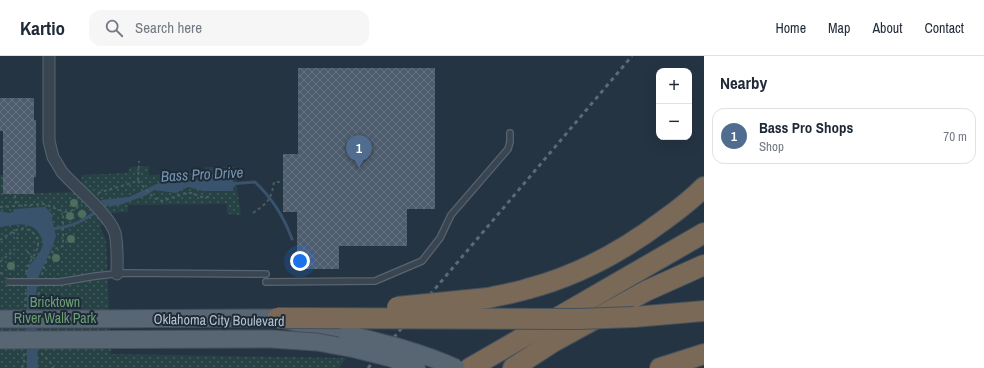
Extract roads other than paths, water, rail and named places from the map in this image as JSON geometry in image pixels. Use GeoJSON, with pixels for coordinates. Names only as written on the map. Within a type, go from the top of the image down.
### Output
{"type":"FeatureCollection","features":[{"type":"Feature","properties":{"kind":"highway"},"geometry":{"type":"LineString","coordinates":[[277,318],[488,298],[528,289],[586,268],[626,246],[668,217],[704,187]]}},
{"type":"Feature","properties":{"kind":"highway"},"geometry":{"type":"LineString","coordinates":[[470,368],[704,233]]}},
{"type":"Feature","properties":{"kind":"highway"},"geometry":{"type":"LineString","coordinates":[[513,368],[560,338],[646,291],[704,265]]}},
{"type":"Feature","properties":{"kind":"highway"},"geometry":{"type":"LineString","coordinates":[[277,318],[565,319],[634,317],[704,311]]}},
{"type":"Feature","properties":{"kind":"highway"},"geometry":{"type":"LineString","coordinates":[[660,368],[704,354]]}},
{"type":"Feature","properties":{"kind":"main road","name":"Oklahoma City Boulevard"},"geometry":{"type":"LineString","coordinates":[[0,319],[277,318],[396,346],[456,368]]}},
{"type":"Feature","properties":{"kind":"main road","name":"Oklahoma City Boulevard"},"geometry":{"type":"LineString","coordinates":[[0,340],[271,339],[318,342],[391,358],[417,368]]}},
{"type":"Feature","properties":{"kind":"street"},"geometry":{"type":"LineString","coordinates":[[49,56],[49,124],[51,150],[62,172],[108,220],[115,234],[117,274]]}},
{"type":"Feature","properties":{"kind":"lane"},"geometry":{"type":"LineString","coordinates":[[266,282],[375,281],[422,261],[440,238],[451,215],[508,149],[510,133]]}},
{"type":"Feature","properties":{"kind":"lane"},"geometry":{"type":"LineString","coordinates":[[7,282],[60,282],[117,274],[266,274]]}},
{"type":"Feature","properties":{"kind":"water"},"geometry":{"type":"Polygon","coordinates":[[[233,172],[233,191],[203,191],[188,187],[176,193],[154,190],[147,195],[120,205],[110,206],[102,203],[101,200],[129,197],[159,183],[194,181],[215,173],[233,172]]]}},
{"type":"Feature","properties":{"kind":"water"},"geometry":{"type":"Polygon","coordinates":[[[45,207],[53,215],[52,219],[56,236],[38,278],[36,295],[38,368],[27,368],[27,271],[41,251],[43,242],[37,230],[28,225],[0,227],[0,211],[8,213],[13,212],[14,209],[45,207]]]}},
{"type":"Feature","properties":{"kind":"waterway","name":"Bass Pro Drive"},"geometry":{"type":"LineString","coordinates":[[229,184],[255,182],[277,208],[292,239]]}},
{"type":"Feature","properties":{"kind":"waterway","name":"Bass Pro Drive"},"geometry":{"type":"LineString","coordinates":[[52,229],[62,228],[77,223],[89,217],[109,203]]}},
{"type":"Feature","properties":{"kind":"railway"},"geometry":{"type":"LineString","coordinates":[[368,368],[632,56]]}},
{"type":"Feature","properties":{"kind":"place","name":"Bass Pro Shops"},"geometry":{"type":"Point","coordinates":[359,168]}},
{"type":"Feature","properties":{"kind":"park label","name":"Bricktown River Walk Park"},"geometry":{"type":"Point","coordinates":[55,310]}}]}
